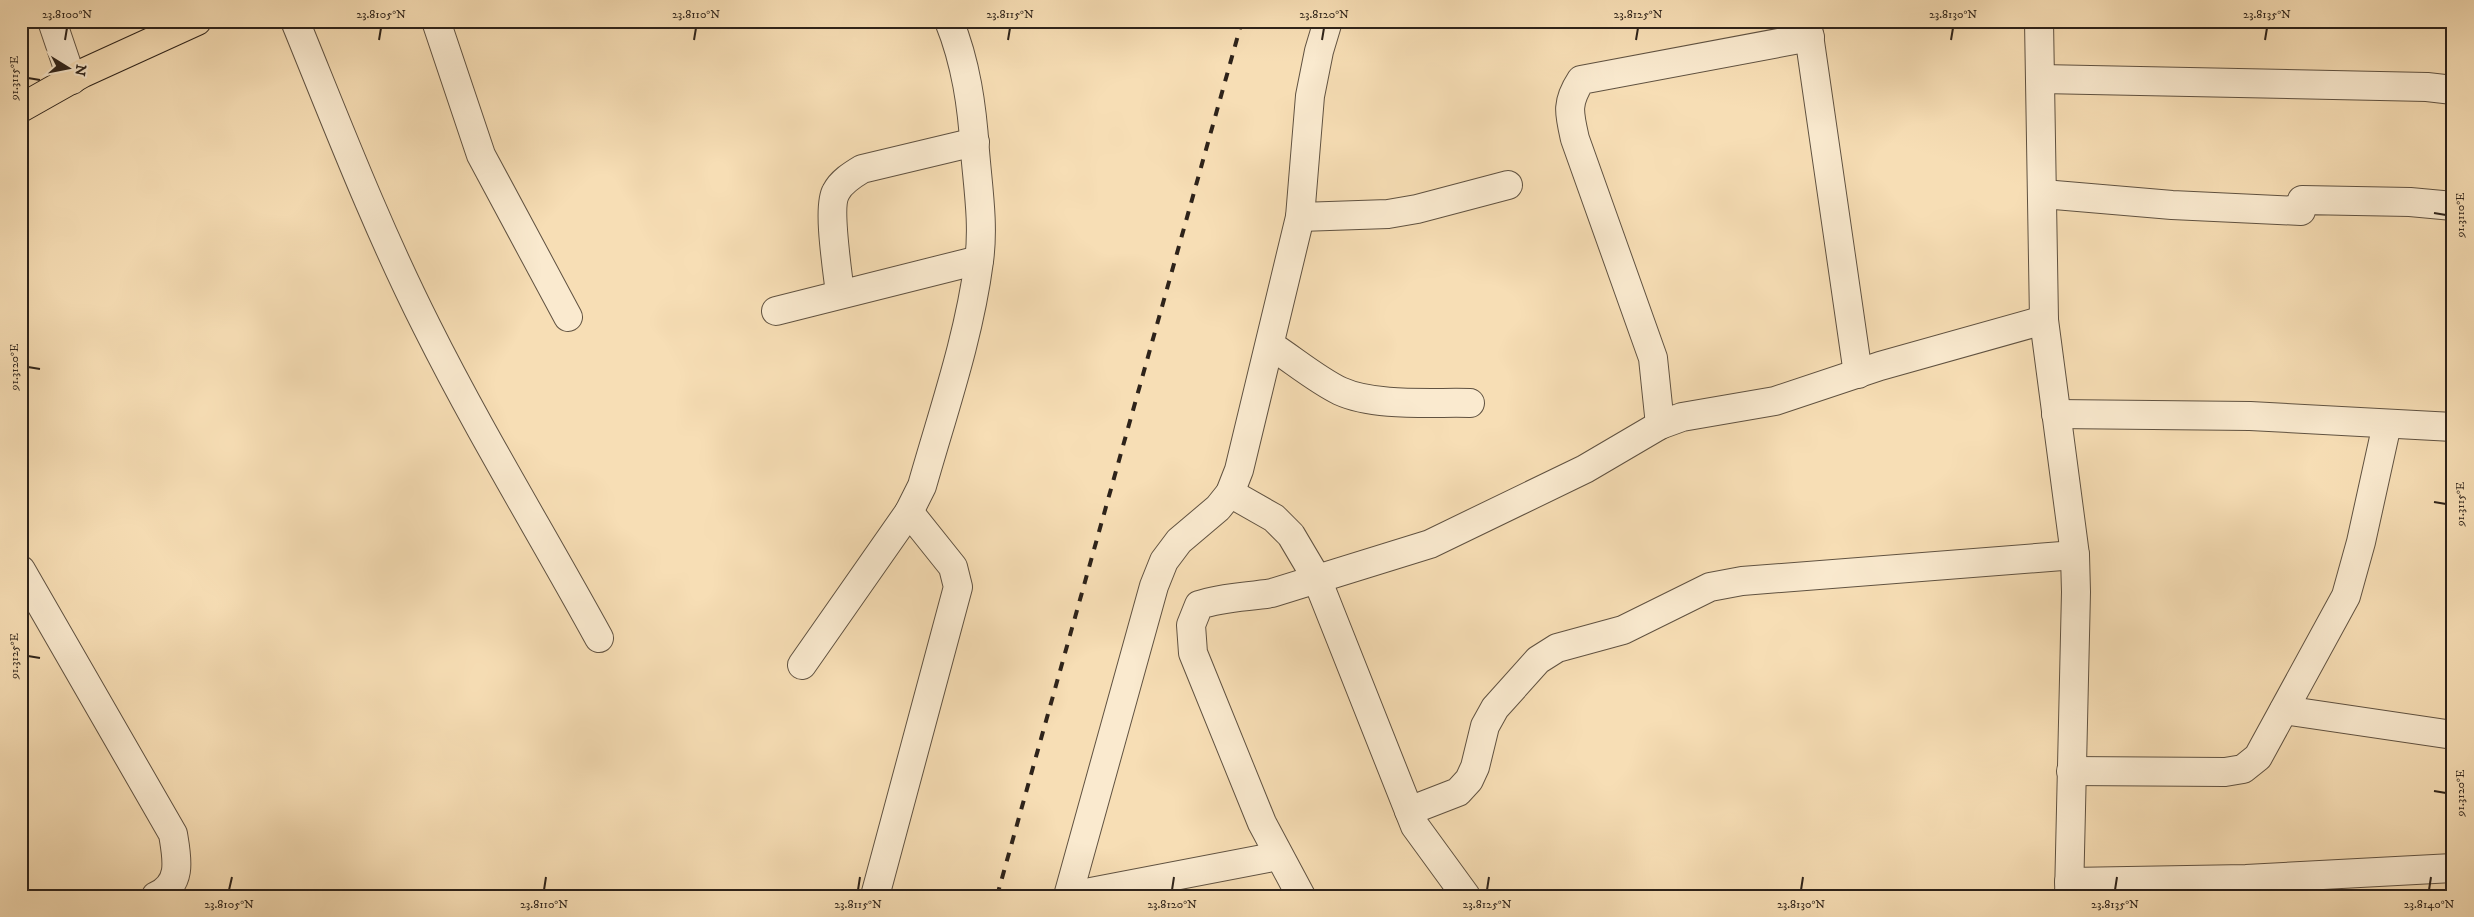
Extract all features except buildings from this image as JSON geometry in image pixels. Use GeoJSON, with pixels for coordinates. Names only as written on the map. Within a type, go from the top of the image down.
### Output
{"type":"FeatureCollection","features":[{"type":"Feature","properties":{"kind":"main road"},"geometry":{"type":"LineString","coordinates":[[21,108],[72,80],[197,21]]}},
{"type":"Feature","properties":{"kind":"street"},"geometry":{"type":"LineString","coordinates":[[52,21],[72,80]]}},
{"type":"Feature","properties":{"kind":"street"},"geometry":{"type":"LineString","coordinates":[[295,21],[366,195],[427,327],[510,483],[538,527],[599,638]]}},
{"type":"Feature","properties":{"kind":"street"},"geometry":{"type":"LineString","coordinates":[[436,21],[481,155],[568,317]]}},
{"type":"Feature","properties":{"kind":"street"},"geometry":{"type":"LineString","coordinates":[[802,665],[910,512],[922,486],[969,320],[979,260],[981,228],[972,106],[958,46],[949,21]]}},
{"type":"Feature","properties":{"kind":"street"},"geometry":{"type":"LineString","coordinates":[[1278,856],[1069,896],[1154,586],[1164,561],[1179,541],[1218,508],[1230,493],[1239,470],[1300,216],[1310,96],[1319,52],[1328,21]]}},
{"type":"Feature","properties":{"kind":"street"},"geometry":{"type":"LineString","coordinates":[[2039,21],[2044,320],[2075,555],[2076,592],[2069,889],[2453,868]]}},
{"type":"Feature","properties":{"kind":"street"},"geometry":{"type":"LineString","coordinates":[[1660,425],[1652,358],[1576,139],[1569,113],[1572,94],[1582,80],[1808,29],[1858,374]]}},
{"type":"Feature","properties":{"kind":"street"},"geometry":{"type":"LineString","coordinates":[[2041,79],[2427,87],[2453,90]]}},
{"type":"Feature","properties":{"kind":"street"},"geometry":{"type":"LineString","coordinates":[[840,294],[832,210],[835,193],[848,178],[862,169],[975,142]]}},
{"type":"Feature","properties":{"kind":"street"},"geometry":{"type":"LineString","coordinates":[[1300,216],[1388,214],[1417,209],[1508,186]]}},
{"type":"Feature","properties":{"kind":"street"},"geometry":{"type":"LineString","coordinates":[[2043,194],[2172,205],[2301,211],[2302,200],[2410,202],[2453,206]]}},
{"type":"Feature","properties":{"kind":"street"},"geometry":{"type":"LineString","coordinates":[[776,311],[979,260]]}},
{"type":"Feature","properties":{"kind":"street"},"geometry":{"type":"LineString","coordinates":[[1301,896],[1262,823],[1193,653],[1191,625],[1199,604],[1219,598],[1250,597],[1272,593],[1430,544],[1585,469],[1660,425],[1682,417],[1775,401],[1858,374],[2044,320]]}},
{"type":"Feature","properties":{"kind":"street"},"geometry":{"type":"LineString","coordinates":[[1270,345],[1340,391],[1367,398],[1392,401],[1470,402]]}},
{"type":"Feature","properties":{"kind":"street"},"geometry":{"type":"LineString","coordinates":[[2056,414],[2250,416],[2453,427]]}},
{"type":"Feature","properties":{"kind":"street"},"geometry":{"type":"LineString","coordinates":[[2071,771],[2225,772],[2243,769],[2258,757],[2346,596],[2361,542],[2387,424]]}},
{"type":"Feature","properties":{"kind":"street"},"geometry":{"type":"LineString","coordinates":[[1230,493],[1274,518],[1285,529],[1318,579],[1415,826],[1466,896]]}},
{"type":"Feature","properties":{"kind":"street"},"geometry":{"type":"LineString","coordinates":[[875,896],[958,588],[953,567],[910,512]]}},
{"type":"Feature","properties":{"kind":"street"},"geometry":{"type":"LineString","coordinates":[[1409,811],[1458,792],[1469,780],[1475,767],[1485,726],[1495,708],[1538,660],[1557,648],[1623,630],[1710,587],[1742,581],[2075,555]]}},
{"type":"Feature","properties":{"kind":"street"},"geometry":{"type":"LineString","coordinates":[[21,570],[173,834],[178,860],[175,879],[165,892],[156,896]]}},
{"type":"Feature","properties":{"kind":"street"},"geometry":{"type":"LineString","coordinates":[[2284,710],[2453,736]]}},
{"type":"Feature","properties":{"kind":"railway"},"geometry":{"type":"LineString","coordinates":[[997,896],[1242,21]]}}]}
